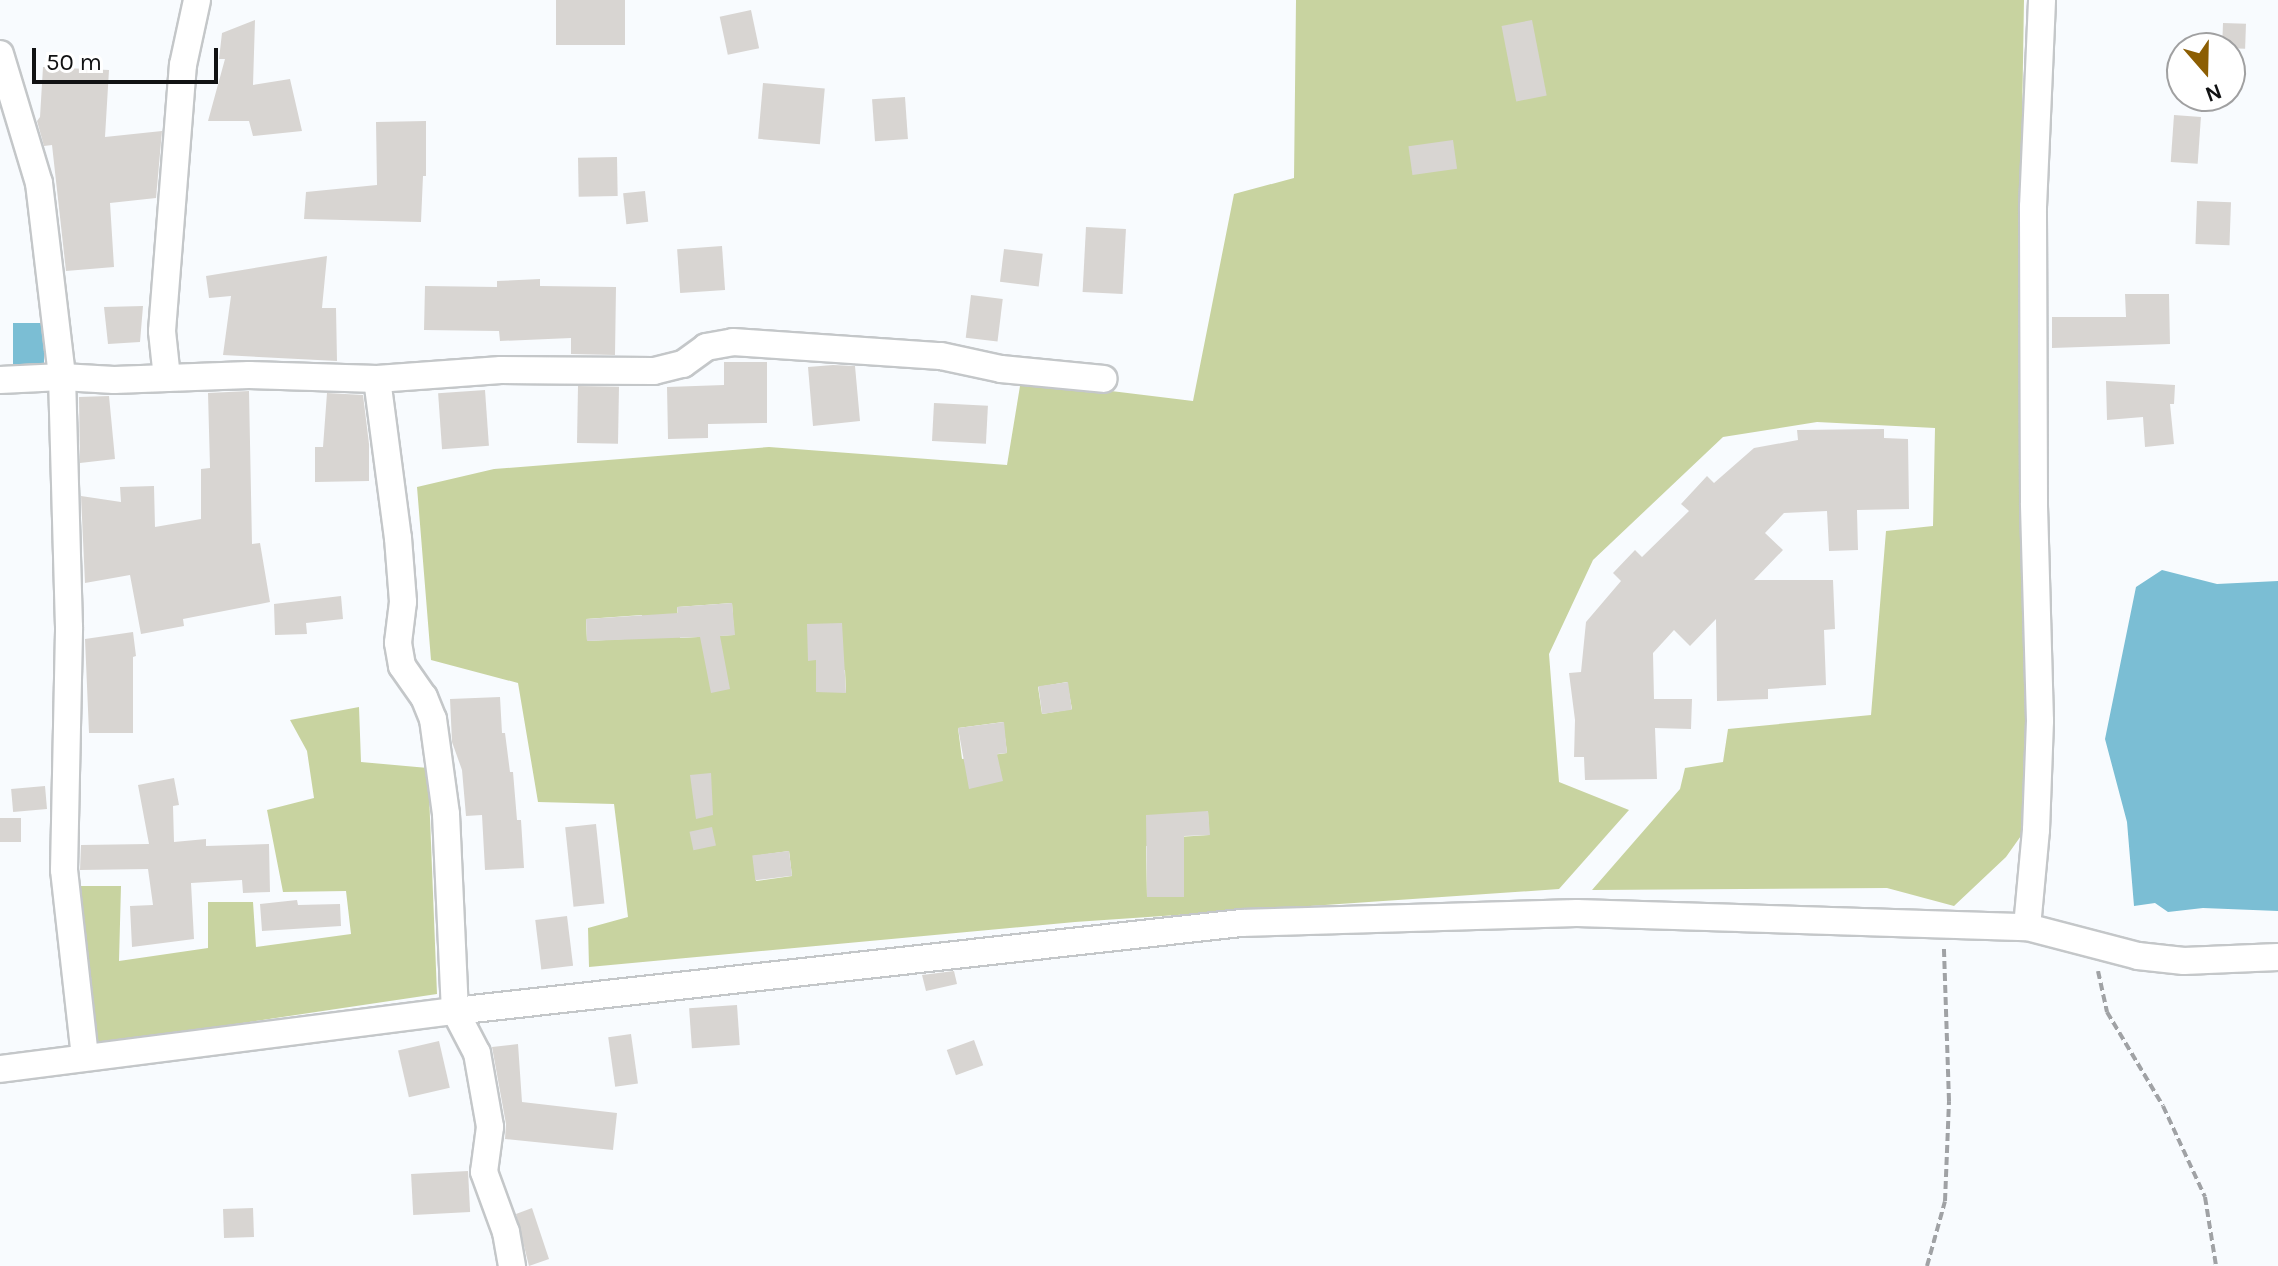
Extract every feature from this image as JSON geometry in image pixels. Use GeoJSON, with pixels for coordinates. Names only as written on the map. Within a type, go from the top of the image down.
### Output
{"type":"FeatureCollection","features":[{"type":"Feature","properties":{"kind":"street"},"geometry":{"type":"LineString","coordinates":[[167,378],[162,331],[183,65],[197,0]]}},
{"type":"Feature","properties":{"kind":"street"},"geometry":{"type":"LineString","coordinates":[[2027,927],[2040,721],[2034,503],[2033,207],[2042,0]]}},
{"type":"Feature","properties":{"kind":"street"},"geometry":{"type":"LineString","coordinates":[[0,54],[39,183],[62,377],[69,627],[64,870],[85,1057]]}},
{"type":"Feature","properties":{"kind":"street"},"geometry":{"type":"LineString","coordinates":[[0,380],[249,375],[377,379],[501,370],[654,371],[683,364],[706,347],[733,342],[941,356],[1001,369],[1104,379]]}},
{"type":"Feature","properties":{"kind":"street"},"geometry":{"type":"LineString","coordinates":[[377,379],[398,538],[403,602],[398,643],[402,666],[424,697],[433,719],[441,772],[455,1011],[477,1053],[490,1127],[484,1172],[506,1232],[512,1266]]}},
{"type":"Feature","properties":{"kind":"street"},"geometry":{"type":"LineString","coordinates":[[0,1069],[455,1011],[1241,923],[1577,913],[1913,923],[2027,927],[2138,956],[2184,961],[2278,957]]}},
{"type":"Feature","properties":{"kind":"path"},"geometry":{"type":"LineString","coordinates":[[1913,923],[1943,938],[1949,1026],[1945,1201],[1927,1266]]}},
{"type":"Feature","properties":{"kind":"path"},"geometry":{"type":"LineString","coordinates":[[2072,937],[2101,974],[2107,1012],[2163,1106],[2205,1197],[2216,1266]]}},
{"type":"Feature","properties":{"kind":"green space"},"geometry":{"type":"Polygon","coordinates":[[[1296,0],[2024,0],[2019,306],[2027,800],[2023,833],[2006,857],[1954,906],[1887,888],[1592,890],[1680,789],[1685,768],[1723,762],[1728,729],[1871,715],[1886,531],[1933,526],[1935,428],[1817,422],[1723,437],[1593,560],[1549,654],[1559,782],[1629,810],[1559,889],[1075,922],[589,967],[588,928],[628,917],[614,804],[538,802],[518,683],[431,660],[417,487],[494,469],[769,447],[1007,465],[1021,380],[1193,401],[1234,194],[1294,178],[1296,0]],[[732,603],[677,607],[680,638],[734,635],[732,603]],[[642,615],[586,619],[587,641],[643,638],[642,615]],[[816,670],[816,692],[846,692],[845,670],[816,670]],[[1067,682],[1038,687],[1042,714],[1072,709],[1067,682]],[[1003,722],[958,728],[962,759],[1007,753],[1003,722]],[[1208,811],[1148,839],[1209,835],[1208,811]],[[1184,845],[1146,846],[1147,897],[1184,896],[1184,845]],[[789,851],[753,856],[756,881],[792,876],[789,851]]]}},
{"type":"Feature","properties":{"kind":"green space"},"geometry":{"type":"Polygon","coordinates":[[[359,707],[361,762],[428,768],[437,994],[94,1045],[80,886],[121,886],[119,961],[208,948],[208,902],[253,902],[256,947],[351,934],[346,891],[283,892],[267,810],[314,798],[307,751],[290,720],[359,707]]]}},
{"type":"Feature","properties":{"kind":"water"},"geometry":{"type":"Polygon","coordinates":[[[13,323],[44,323],[44,371],[13,371],[13,323]]]}},
{"type":"Feature","properties":{"kind":"water"},"geometry":{"type":"Polygon","coordinates":[[[2162,570],[2217,584],[2278,581],[2278,911],[2203,908],[2168,912],[2155,903],[2134,906],[2127,822],[2105,739],[2136,587],[2162,570]]]}},
{"type":"Feature","properties":{"kind":"building"},"geometry":{"type":"Polygon","coordinates":[[[556,0],[625,0],[625,45],[556,45],[556,0]]]}},
{"type":"Feature","properties":{"kind":"building"},"geometry":{"type":"Polygon","coordinates":[[[751,10],[759,48],[728,55],[720,17],[751,10]]]}},
{"type":"Feature","properties":{"kind":"building"},"geometry":{"type":"Polygon","coordinates":[[[255,20],[253,85],[290,79],[302,131],[253,136],[249,121],[208,121],[225,59],[219,59],[222,33],[255,20]]]}},
{"type":"Feature","properties":{"kind":"building"},"geometry":{"type":"Polygon","coordinates":[[[1532,20],[1547,96],[1516,102],[1502,26],[1532,20]]]}},
{"type":"Feature","properties":{"kind":"building"},"geometry":{"type":"Polygon","coordinates":[[[2223,23],[2246,24],[2246,32],[2223,32],[2223,23]]]}},
{"type":"Feature","properties":{"kind":"building"},"geometry":{"type":"Polygon","coordinates":[[[43,67],[109,70],[105,137],[162,131],[156,198],[110,203],[114,267],[66,271],[52,145],[44,146],[37,121],[40,117],[43,67]]]}},
{"type":"Feature","properties":{"kind":"building"},"geometry":{"type":"Polygon","coordinates":[[[763,83],[825,88],[820,144],[758,139],[763,83]]]}},
{"type":"Feature","properties":{"kind":"building"},"geometry":{"type":"Polygon","coordinates":[[[905,97],[908,139],[875,141],[872,99],[905,97]]]}},
{"type":"Feature","properties":{"kind":"building"},"geometry":{"type":"Polygon","coordinates":[[[2174,115],[2201,117],[2198,164],[2171,162],[2174,115]]]}},
{"type":"Feature","properties":{"kind":"building"},"geometry":{"type":"Polygon","coordinates":[[[426,121],[426,176],[423,176],[421,222],[304,219],[306,192],[377,185],[376,122],[426,121]]]}},
{"type":"Feature","properties":{"kind":"building"},"geometry":{"type":"Polygon","coordinates":[[[1453,140],[1457,169],[1412,175],[1408,146],[1453,140]]]}},
{"type":"Feature","properties":{"kind":"building"},"geometry":{"type":"Polygon","coordinates":[[[617,157],[618,196],[579,197],[578,158],[617,157]]]}},
{"type":"Feature","properties":{"kind":"building"},"geometry":{"type":"Polygon","coordinates":[[[645,191],[648,222],[626,224],[623,193],[645,191]]]}},
{"type":"Feature","properties":{"kind":"building"},"geometry":{"type":"Polygon","coordinates":[[[2197,201],[2231,202],[2229,245],[2195,244],[2197,201]]]}},
{"type":"Feature","properties":{"kind":"building"},"geometry":{"type":"Polygon","coordinates":[[[1086,227],[1126,229],[1123,294],[1083,292],[1086,227]]]}},
{"type":"Feature","properties":{"kind":"building"},"geometry":{"type":"Polygon","coordinates":[[[722,246],[725,290],[680,293],[677,249],[722,246]]]}},
{"type":"Feature","properties":{"kind":"building"},"geometry":{"type":"Polygon","coordinates":[[[1004,249],[1043,254],[1039,287],[1000,282],[1004,249]]]}},
{"type":"Feature","properties":{"kind":"building"},"geometry":{"type":"Polygon","coordinates":[[[327,256],[322,308],[336,308],[337,361],[223,355],[231,296],[209,298],[206,276],[327,256]]]}},
{"type":"Feature","properties":{"kind":"building"},"geometry":{"type":"Polygon","coordinates":[[[540,279],[540,286],[616,287],[615,355],[571,354],[571,338],[500,341],[499,331],[424,330],[425,286],[497,287],[497,281],[540,279]]]}},
{"type":"Feature","properties":{"kind":"building"},"geometry":{"type":"Polygon","coordinates":[[[2125,294],[2169,294],[2170,344],[2052,348],[2052,317],[2126,317],[2125,294]]]}},
{"type":"Feature","properties":{"kind":"building"},"geometry":{"type":"Polygon","coordinates":[[[971,295],[1003,299],[998,342],[966,338],[971,295]]]}},
{"type":"Feature","properties":{"kind":"building"},"geometry":{"type":"Polygon","coordinates":[[[143,306],[140,342],[108,344],[104,307],[143,306]]]}},
{"type":"Feature","properties":{"kind":"building"},"geometry":{"type":"Polygon","coordinates":[[[724,362],[767,362],[767,423],[708,424],[708,438],[668,439],[667,387],[724,385],[724,362]]]}},
{"type":"Feature","properties":{"kind":"building"},"geometry":{"type":"Polygon","coordinates":[[[855,366],[860,421],[813,426],[808,367],[855,366]]]}},
{"type":"Feature","properties":{"kind":"building"},"geometry":{"type":"Polygon","coordinates":[[[2106,381],[2175,385],[2174,404],[2170,404],[2174,444],[2145,447],[2143,417],[2107,420],[2106,381]]]}},
{"type":"Feature","properties":{"kind":"building"},"geometry":{"type":"Polygon","coordinates":[[[578,386],[619,387],[618,444],[577,443],[578,386]]]}},
{"type":"Feature","properties":{"kind":"building"},"geometry":{"type":"Polygon","coordinates":[[[485,390],[489,446],[442,449],[438,393],[485,390]]]}},
{"type":"Feature","properties":{"kind":"building"},"geometry":{"type":"Polygon","coordinates":[[[249,391],[252,544],[260,543],[270,602],[183,619],[184,626],[141,634],[130,575],[85,583],[81,496],[121,502],[120,487],[154,486],[155,527],[201,519],[201,469],[210,468],[208,393],[249,391]]]}},
{"type":"Feature","properties":{"kind":"building"},"geometry":{"type":"Polygon","coordinates":[[[327,393],[363,395],[369,444],[369,481],[315,482],[315,447],[323,447],[327,393]]]}},
{"type":"Feature","properties":{"kind":"building"},"geometry":{"type":"Polygon","coordinates":[[[109,396],[115,459],[80,463],[79,397],[109,396]]]}},
{"type":"Feature","properties":{"kind":"building"},"geometry":{"type":"Polygon","coordinates":[[[934,403],[988,406],[986,444],[932,441],[934,403]]]}},
{"type":"Feature","properties":{"kind":"building"},"geometry":{"type":"Polygon","coordinates":[[[1884,429],[1884,438],[1908,439],[1909,509],[1857,510],[1858,550],[1829,551],[1827,511],[1784,513],[1765,533],[1783,550],[1754,580],[1833,580],[1835,629],[1824,630],[1826,685],[1768,689],[1768,699],[1717,701],[1716,619],[1690,646],[1674,630],[1653,653],[1654,699],[1692,699],[1691,729],[1655,728],[1657,779],[1585,780],[1584,757],[1574,757],[1575,720],[1569,673],[1581,672],[1586,622],[1621,581],[1613,573],[1635,550],[1642,557],[1689,511],[1681,504],[1707,476],[1714,483],[1754,448],[1798,440],[1797,430],[1884,429]]]}},
{"type":"Feature","properties":{"kind":"building"},"geometry":{"type":"Polygon","coordinates":[[[341,596],[343,619],[306,623],[307,634],[275,635],[274,604],[341,596]]]}},
{"type":"Feature","properties":{"kind":"building"},"geometry":{"type":"Polygon","coordinates":[[[732,603],[735,635],[720,636],[730,689],[711,693],[700,637],[587,641],[586,619],[678,613],[677,607],[732,603]]]}},
{"type":"Feature","properties":{"kind":"building"},"geometry":{"type":"Polygon","coordinates":[[[842,623],[846,693],[816,692],[816,660],[808,661],[807,624],[842,623]]]}},
{"type":"Feature","properties":{"kind":"building"},"geometry":{"type":"Polygon","coordinates":[[[133,632],[136,656],[133,657],[133,733],[89,733],[85,639],[133,632]]]}},
{"type":"Feature","properties":{"kind":"building"},"geometry":{"type":"Polygon","coordinates":[[[1068,682],[1072,710],[1042,714],[1038,686],[1068,682]]]}},
{"type":"Feature","properties":{"kind":"building"},"geometry":{"type":"Polygon","coordinates":[[[500,697],[502,733],[505,733],[510,772],[513,772],[517,820],[521,820],[524,868],[485,870],[482,815],[466,816],[462,770],[452,742],[450,699],[500,697]]]}},
{"type":"Feature","properties":{"kind":"building"},"geometry":{"type":"Polygon","coordinates":[[[1004,722],[1007,753],[997,754],[1003,781],[969,789],[958,728],[1004,722]]]}},
{"type":"Feature","properties":{"kind":"building"},"geometry":{"type":"Polygon","coordinates":[[[711,773],[713,815],[696,819],[690,775],[711,773]]]}},
{"type":"Feature","properties":{"kind":"building"},"geometry":{"type":"Polygon","coordinates":[[[174,778],[179,805],[173,806],[174,842],[206,839],[206,846],[269,844],[270,892],[243,893],[242,880],[191,883],[194,939],[132,947],[130,906],[153,905],[148,869],[80,870],[81,845],[149,844],[138,785],[174,778]]]}},
{"type":"Feature","properties":{"kind":"building"},"geometry":{"type":"Polygon","coordinates":[[[45,786],[47,809],[13,812],[11,789],[45,786]]]}},
{"type":"Feature","properties":{"kind":"building"},"geometry":{"type":"Polygon","coordinates":[[[1208,811],[1210,835],[1184,836],[1184,897],[1147,897],[1146,815],[1208,811]]]}},
{"type":"Feature","properties":{"kind":"building"},"geometry":{"type":"Polygon","coordinates":[[[0,818],[21,818],[21,842],[0,842],[0,818]]]}},
{"type":"Feature","properties":{"kind":"building"},"geometry":{"type":"Polygon","coordinates":[[[596,824],[604,904],[574,907],[565,827],[596,824]]]}},
{"type":"Feature","properties":{"kind":"building"},"geometry":{"type":"Polygon","coordinates":[[[712,827],[716,846],[693,850],[690,832],[712,827]]]}},
{"type":"Feature","properties":{"kind":"building"},"geometry":{"type":"Polygon","coordinates":[[[789,851],[792,876],[755,880],[752,856],[789,851]]]}},
{"type":"Feature","properties":{"kind":"building"},"geometry":{"type":"Polygon","coordinates":[[[297,900],[298,905],[340,904],[341,926],[262,931],[260,904],[297,900]]]}},
{"type":"Feature","properties":{"kind":"building"},"geometry":{"type":"Polygon","coordinates":[[[567,916],[573,966],[541,970],[535,920],[567,916]]]}},
{"type":"Feature","properties":{"kind":"building"},"geometry":{"type":"Polygon","coordinates":[[[954,971],[957,984],[926,991],[922,975],[954,971]]]}},
{"type":"Feature","properties":{"kind":"building"},"geometry":{"type":"Polygon","coordinates":[[[737,1005],[740,1045],[692,1048],[689,1008],[737,1005]]]}},
{"type":"Feature","properties":{"kind":"building"},"geometry":{"type":"Polygon","coordinates":[[[631,1034],[638,1084],[615,1087],[608,1037],[631,1034]]]}},
{"type":"Feature","properties":{"kind":"building"},"geometry":{"type":"Polygon","coordinates":[[[974,1040],[983,1065],[956,1075],[947,1050],[974,1040]]]}},
{"type":"Feature","properties":{"kind":"building"},"geometry":{"type":"Polygon","coordinates":[[[439,1041],[450,1088],[409,1097],[398,1050],[439,1041]]]}},
{"type":"Feature","properties":{"kind":"building"},"geometry":{"type":"Polygon","coordinates":[[[518,1044],[522,1102],[617,1113],[613,1150],[505,1139],[506,1124],[492,1047],[518,1044]]]}},
{"type":"Feature","properties":{"kind":"building"},"geometry":{"type":"Polygon","coordinates":[[[468,1171],[470,1212],[413,1215],[411,1174],[468,1171]]]}},
{"type":"Feature","properties":{"kind":"building"},"geometry":{"type":"Polygon","coordinates":[[[253,1208],[254,1237],[224,1238],[223,1209],[253,1208]]]}},
{"type":"Feature","properties":{"kind":"building"},"geometry":{"type":"Polygon","coordinates":[[[532,1208],[549,1259],[529,1266],[516,1214],[532,1208]]]}}]}
